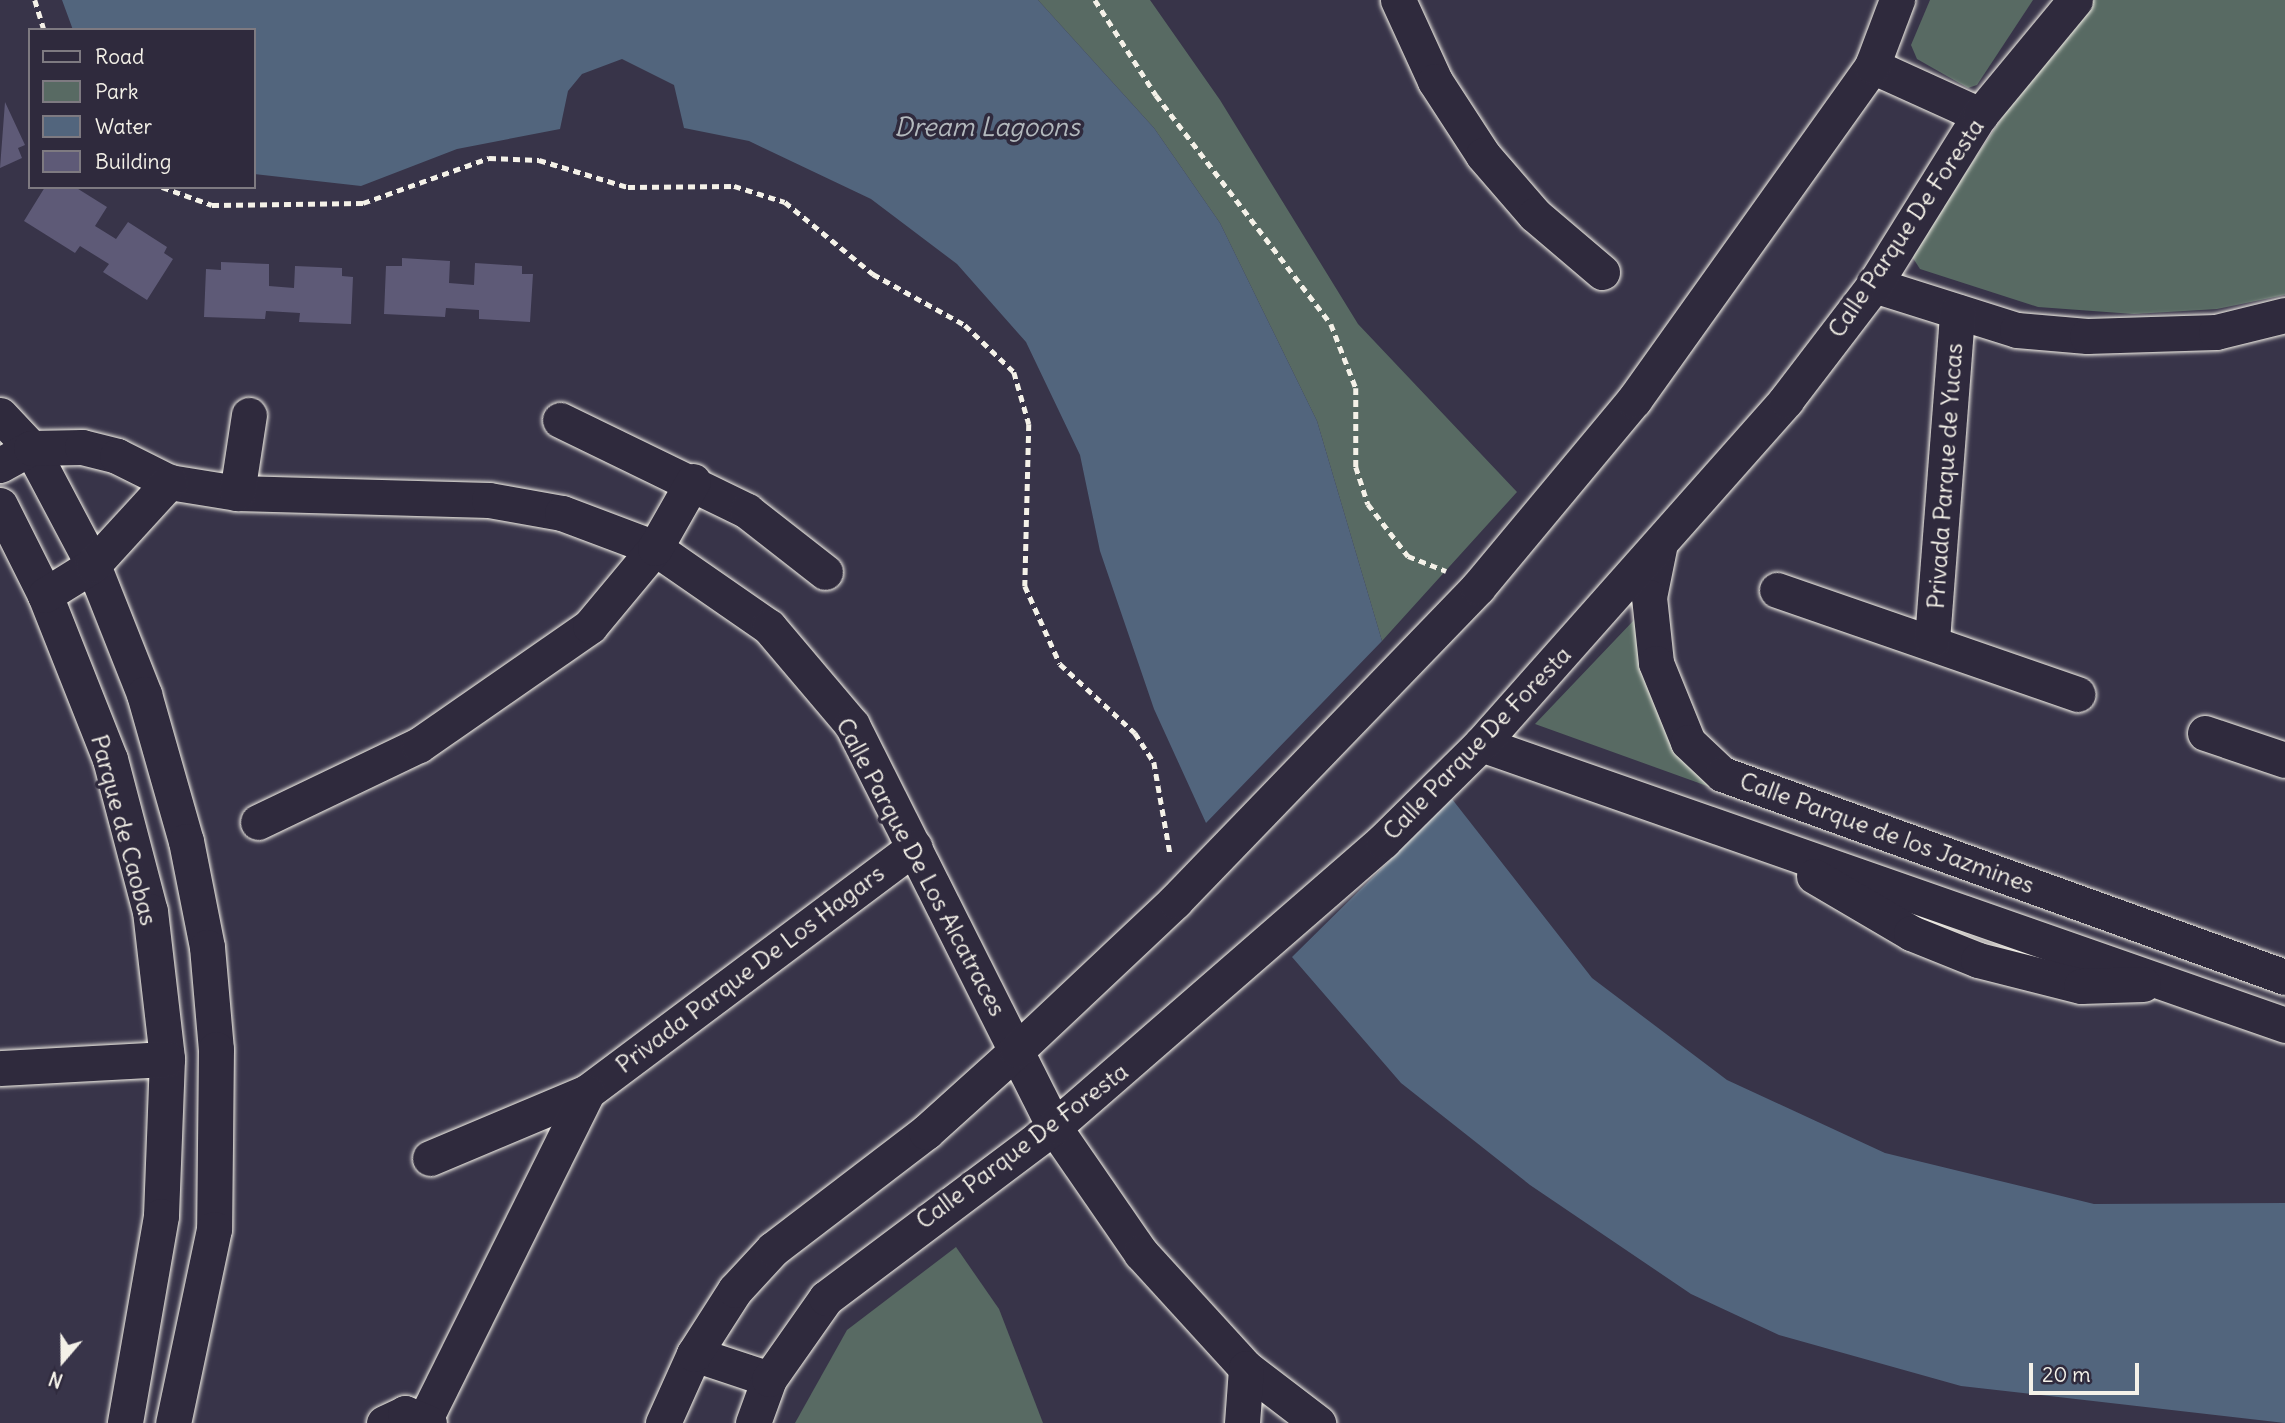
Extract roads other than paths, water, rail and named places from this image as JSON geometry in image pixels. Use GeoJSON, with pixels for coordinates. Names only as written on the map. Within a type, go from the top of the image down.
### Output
{"type":"FeatureCollection","features":[{"type":"Feature","properties":{"kind":"street"},"geometry":{"type":"LineString","coordinates":[[1398,0],[1435,81],[1483,155],[1535,215],[1602,272]]}},
{"type":"Feature","properties":{"kind":"street"},"geometry":{"type":"LineString","coordinates":[[663,1423],[694,1354],[734,1290],[773,1249],[926,1132],[1017,1050],[1175,901],[1478,587],[1634,400],[1872,66],[1897,0]]}},
{"type":"Feature","properties":{"kind":"street","name":"Calle Parque De Foresta"},"geometry":{"type":"LineString","coordinates":[[753,1423],[769,1379],[826,1298],[868,1261],[1054,1127],[1362,860],[1481,744],[1659,548],[1874,285],[1980,115],[2075,0]]}},
{"type":"Feature","properties":{"kind":"street"},"geometry":{"type":"LineString","coordinates":[[1872,66],[1980,115]]}},
{"type":"Feature","properties":{"kind":"street"},"geometry":{"type":"LineString","coordinates":[[1874,285],[2017,330],[2087,336],[2216,332],[2285,315]]}},
{"type":"Feature","properties":{"kind":"street","name":"Privada Parque de Yucas"},"geometry":{"type":"LineString","coordinates":[[1932,640],[1957,312]]}},
{"type":"Feature","properties":{"kind":"street"},"geometry":{"type":"LineString","coordinates":[[0,415],[32,448],[93,565],[144,694],[186,841],[207,947],[216,1049],[215,1229],[173,1423]]}},
{"type":"Feature","properties":{"kind":"street"},"geometry":{"type":"LineString","coordinates":[[237,493],[248,415]]}},
{"type":"Feature","properties":{"kind":"street"},"geometry":{"type":"LineString","coordinates":[[560,420],[693,481],[747,511],[825,572]]}},
{"type":"Feature","properties":{"kind":"street"},"geometry":{"type":"LineString","coordinates":[[0,465],[32,448]]}},
{"type":"Feature","properties":{"kind":"street","name":"Calle Parque De Los Alcatraces"},"geometry":{"type":"LineString","coordinates":[[32,448],[94,450],[169,482],[237,493],[489,500],[562,513],[655,548],[769,627],[852,725],[1054,1127],[1141,1253],[1246,1368],[1318,1423]]}},
{"type":"Feature","properties":{"kind":"street"},"geometry":{"type":"LineString","coordinates":[[258,822],[419,745],[528,674],[590,626],[655,548],[693,481]]}},
{"type":"Feature","properties":{"kind":"street"},"geometry":{"type":"LineString","coordinates":[[45,595],[93,565],[169,482]]}},
{"type":"Feature","properties":{"kind":"street","name":"Parque de Caobas"},"geometry":{"type":"LineString","coordinates":[[0,505],[45,595],[114,772],[150,911],[167,1059],[161,1216],[125,1423]]}},
{"type":"Feature","properties":{"kind":"street","name":"Calle Parque de los Jazmines"},"geometry":{"type":"LineString","coordinates":[[1659,548],[1649,597],[1656,663],[1688,742],[1722,774],[2285,977]]}},
{"type":"Feature","properties":{"kind":"street","name":"Privada Parque de Yucas"},"geometry":{"type":"LineString","coordinates":[[1777,590],[1932,640],[2078,694]]}},
{"type":"Feature","properties":{"kind":"street"},"geometry":{"type":"LineString","coordinates":[[2205,733],[2285,760]]}},
{"type":"Feature","properties":{"kind":"street","name":"Calle Parque de los Jazmines"},"geometry":{"type":"LineString","coordinates":[[1481,744],[2285,1026]]}},
{"type":"Feature","properties":{"kind":"street","name":"Privada Parque De Los Hagars"},"geometry":{"type":"LineString","coordinates":[[430,1158],[587,1092],[914,847]]}},
{"type":"Feature","properties":{"kind":"street"},"geometry":{"type":"LineString","coordinates":[[0,1068],[167,1059]]}},
{"type":"Feature","properties":{"kind":"street","name":"Privada Parque De Los Hagars"},"geometry":{"type":"LineString","coordinates":[[384,1423],[405,1413],[427,1421],[587,1092]]}},
{"type":"Feature","properties":{"kind":"street"},"geometry":{"type":"LineString","coordinates":[[694,1354],[769,1379]]}},
{"type":"Feature","properties":{"kind":"street"},"geometry":{"type":"LineString","coordinates":[[1242,1423],[1246,1368]]}},
{"type":"Feature","properties":{"kind":"water","name":"Dream Lagoons"},"geometry":{"type":"Polygon","coordinates":[[[62,0],[1038,0],[1154,128],[1220,223],[1317,421],[1382,641],[1206,823],[1154,709],[1100,551],[1080,455],[1026,342],[957,264],[871,199],[749,141],[684,128],[674,85],[622,59],[582,74],[568,91],[560,129],[457,149],[361,186],[256,174],[256,28],[72,28],[62,0]]]}},
{"type":"Feature","properties":{"kind":"water"},"geometry":{"type":"Polygon","coordinates":[[[1452,799],[1592,978],[1727,1080],[1885,1153],[2094,1204],[2285,1203],[2285,1423],[1961,1386],[1779,1335],[1691,1294],[1530,1185],[1401,1083],[1292,957],[1452,799]]]}}]}
